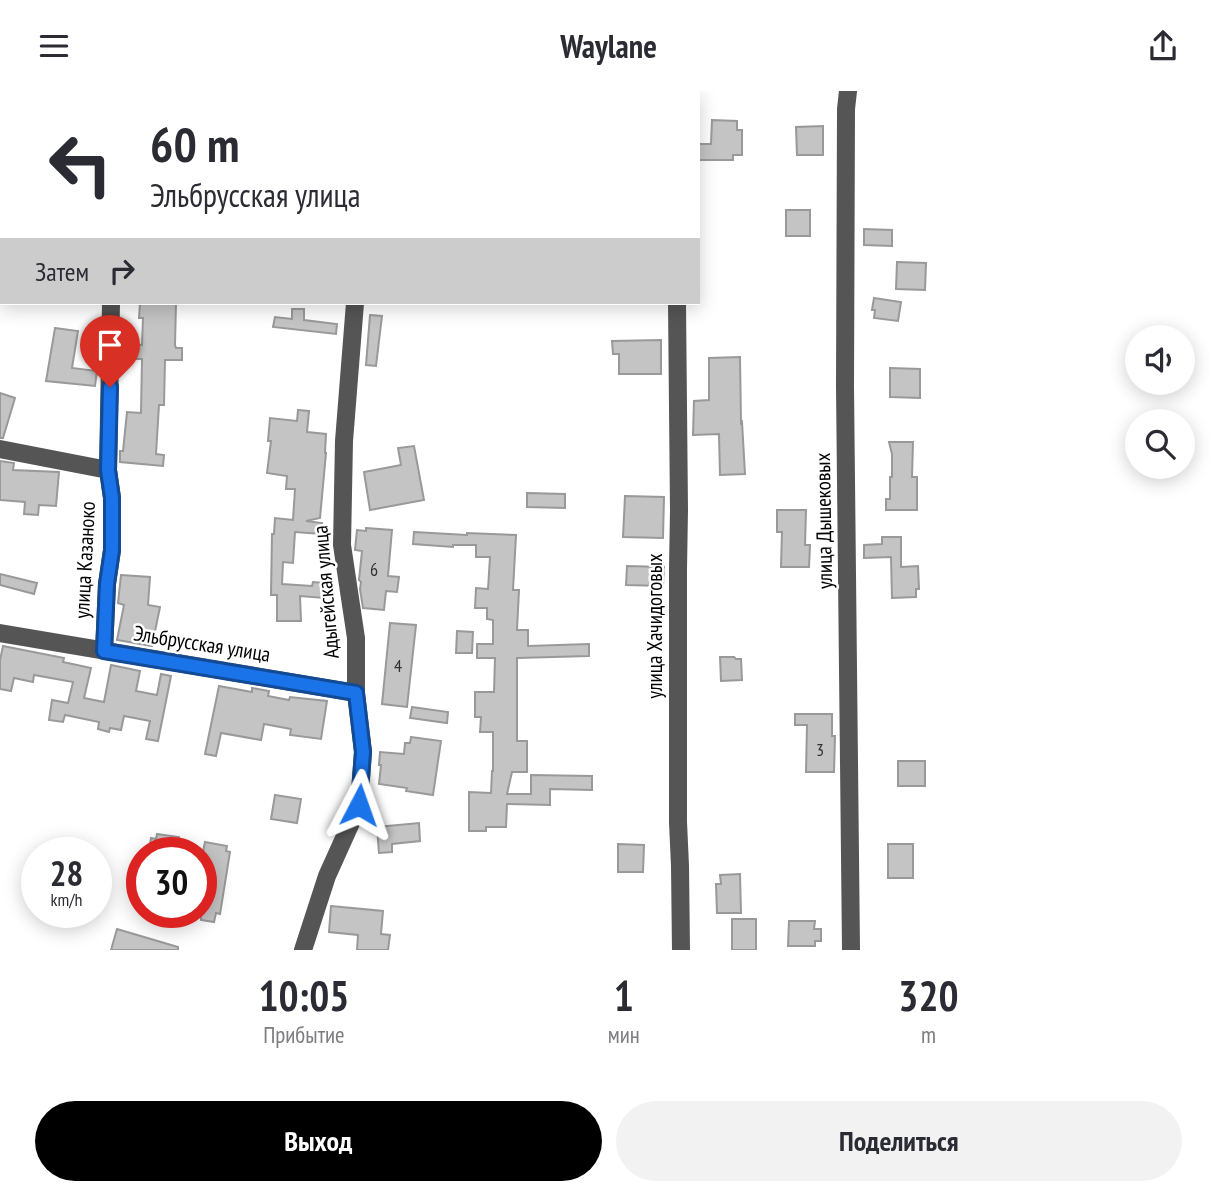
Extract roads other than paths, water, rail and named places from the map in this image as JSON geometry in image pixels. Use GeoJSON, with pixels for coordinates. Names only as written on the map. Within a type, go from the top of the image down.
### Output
{"type":"FeatureCollection","features":[{"type":"Feature","properties":{"kind":"street","name":"улица Дышековых"},"geometry":{"type":"LineString","coordinates":[[848,91],[845,109],[845,387],[851,950]]}},
{"type":"Feature","properties":{"kind":"street","name":"улица Казаноко"},"geometry":{"type":"LineString","coordinates":[[104,651],[107,584],[112,550],[112,498],[108,470],[111,305]]}},
{"type":"Feature","properties":{"kind":"street","name":"Адыгейская улица"},"geometry":{"type":"LineString","coordinates":[[303,950],[327,876],[359,805],[363,752],[356,693],[356,638],[342,545],[344,441],[355,305]]}},
{"type":"Feature","properties":{"kind":"street","name":"улица Хачидоговых"},"geometry":{"type":"LineString","coordinates":[[677,305],[678,822],[681,950]]}},
{"type":"Feature","properties":{"kind":"street"},"geometry":{"type":"LineString","coordinates":[[0,449],[108,470]]}},
{"type":"Feature","properties":{"kind":"street","name":"Эльбрусская улица"},"geometry":{"type":"LineString","coordinates":[[0,633],[356,693]]}}]}
